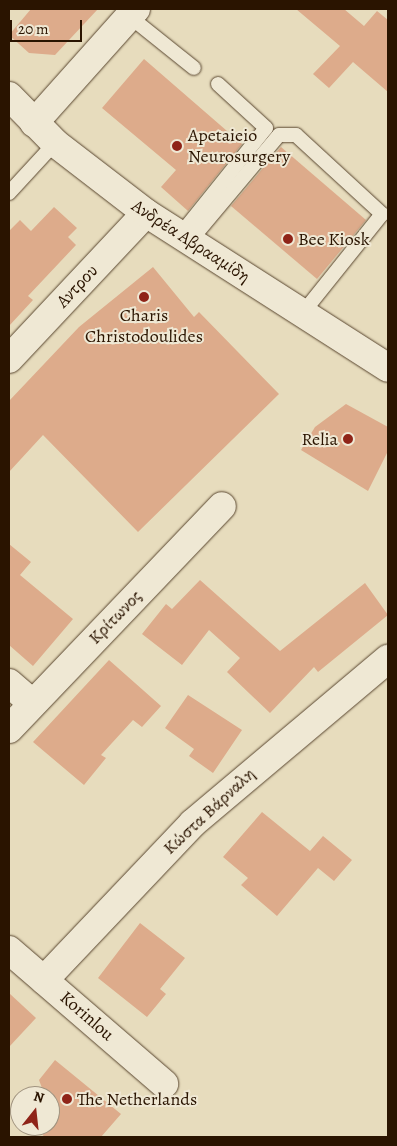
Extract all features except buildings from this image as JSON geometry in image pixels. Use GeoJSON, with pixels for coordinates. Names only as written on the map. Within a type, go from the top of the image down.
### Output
{"type":"FeatureCollection","features":[{"type":"Feature","properties":{"kind":"street"},"geometry":{"type":"LineString","coordinates":[[34,123],[132,12]]}},
{"type":"Feature","properties":{"kind":"street","name":"Ανδρέα Αβρααμίδη"},"geometry":{"type":"LineString","coordinates":[[9,96],[55,143],[146,213],[388,368]]}},
{"type":"Feature","properties":{"kind":"street","name":"Αντρου"},"geometry":{"type":"LineString","coordinates":[[9,359],[146,213]]}},
{"type":"Feature","properties":{"kind":"street","name":"Κρίτωνος"},"geometry":{"type":"LineString","coordinates":[[9,729],[222,506]]}},
{"type":"Feature","properties":{"kind":"street","name":"Κώστα Βάρναλη"},"geometry":{"type":"LineString","coordinates":[[44,980],[193,823],[388,659]]}},
{"type":"Feature","properties":{"kind":"street"},"geometry":{"type":"LineString","coordinates":[[9,683],[32,703]]}},
{"type":"Feature","properties":{"kind":"street","name":"Korinlou"},"geometry":{"type":"LineString","coordinates":[[9,950],[164,1084]]}},
{"type":"Feature","properties":{"kind":"lane"},"geometry":{"type":"LineString","coordinates":[[132,12],[194,68]]}},
{"type":"Feature","properties":{"kind":"lane"},"geometry":{"type":"LineString","coordinates":[[185,238],[266,128],[218,84]]}},
{"type":"Feature","properties":{"kind":"lane"},"geometry":{"type":"LineString","coordinates":[[185,238],[279,135],[296,135],[382,214],[302,314]]}},
{"type":"Feature","properties":{"kind":"lane"},"geometry":{"type":"LineString","coordinates":[[12,183],[55,143]]}},
{"type":"Feature","properties":{"kind":"place","name":"Apetaieio Neurosurgery"},"geometry":{"type":"Point","coordinates":[177,146]}},
{"type":"Feature","properties":{"kind":"place","name":"Bee Kiosk"},"geometry":{"type":"Point","coordinates":[288,239]}},
{"type":"Feature","properties":{"kind":"place","name":"Charis Christodoulides"},"geometry":{"type":"Point","coordinates":[144,297]}},
{"type":"Feature","properties":{"kind":"place","name":"Relia"},"geometry":{"type":"Point","coordinates":[348,439]}},
{"type":"Feature","properties":{"kind":"place","name":"The Netherlands"},"geometry":{"type":"Point","coordinates":[67,1099]}}]}
